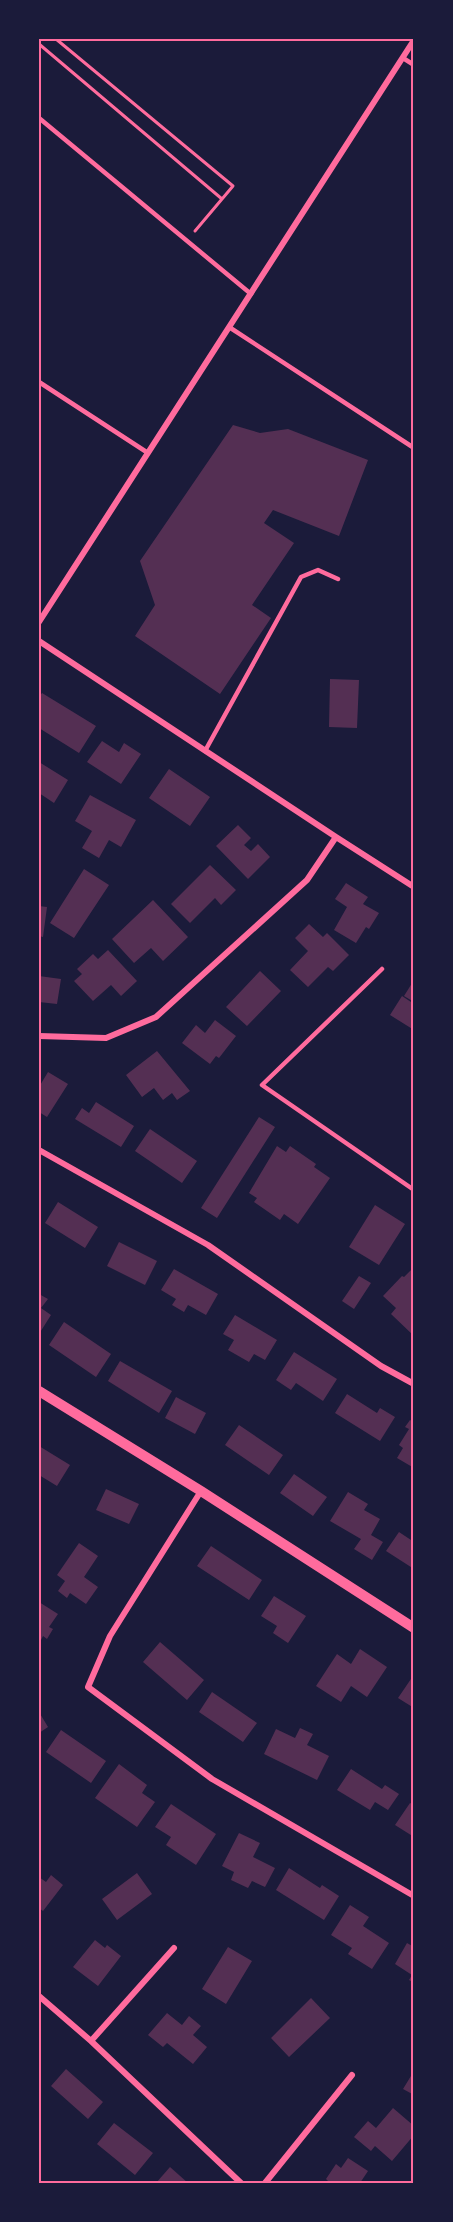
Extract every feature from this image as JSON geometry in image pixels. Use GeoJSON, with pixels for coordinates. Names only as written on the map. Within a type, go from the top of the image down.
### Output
{"type":"FeatureCollection","features":[{"type":"Feature","properties":{"kind":"street"},"geometry":{"type":"LineString","coordinates":[[39,622],[414,40]]}},
{"type":"Feature","properties":{"kind":"street"},"geometry":{"type":"LineString","coordinates":[[39,641],[414,886]]}},
{"type":"Feature","properties":{"kind":"street"},"geometry":{"type":"LineString","coordinates":[[39,1036],[106,1038],[156,1017],[307,880],[336,837]]}},
{"type":"Feature","properties":{"kind":"street"},"geometry":{"type":"LineString","coordinates":[[39,1150],[208,1245],[381,1366],[414,1384]]}},
{"type":"Feature","properties":{"kind":"street"},"geometry":{"type":"LineString","coordinates":[[39,1392],[201,1491],[414,1628]]}},
{"type":"Feature","properties":{"kind":"street"},"geometry":{"type":"LineString","coordinates":[[201,1491],[110,1636],[88,1687],[212,1779],[414,1896]]}},
{"type":"Feature","properties":{"kind":"street"},"geometry":{"type":"LineString","coordinates":[[91,2041],[174,1948]]}},
{"type":"Feature","properties":{"kind":"street"},"geometry":{"type":"LineString","coordinates":[[39,1996],[91,2041],[241,2183]]}},
{"type":"Feature","properties":{"kind":"street"},"geometry":{"type":"LineString","coordinates":[[265,2183],[352,2075]]}},
{"type":"Feature","properties":{"kind":"lane"},"geometry":{"type":"LineString","coordinates":[[403,58],[414,65]]}},
{"type":"Feature","properties":{"kind":"lane"},"geometry":{"type":"LineString","coordinates":[[39,118],[251,294]]}},
{"type":"Feature","properties":{"kind":"lane"},"geometry":{"type":"LineString","coordinates":[[229,327],[414,448]]}},
{"type":"Feature","properties":{"kind":"lane"},"geometry":{"type":"LineString","coordinates":[[39,382],[148,453]]}},
{"type":"Feature","properties":{"kind":"lane"},"geometry":{"type":"LineString","coordinates":[[205,751],[301,577],[318,570],[338,579]]}},
{"type":"Feature","properties":{"kind":"lane"},"geometry":{"type":"LineString","coordinates":[[382,969],[262,1085],[414,1190]]}},
{"type":"Feature","properties":{"kind":"path"},"geometry":{"type":"LineString","coordinates":[[56,39],[233,186],[195,231]]}},
{"type":"Feature","properties":{"kind":"path"},"geometry":{"type":"LineString","coordinates":[[39,44],[222,199]]}},
{"type":"Feature","properties":{"kind":"building"},"geometry":{"type":"Polygon","coordinates":[[[233,425],[260,433],[288,429],[368,460],[339,536],[273,510],[264,523],[294,543],[252,605],[271,618],[220,694],[135,636],[155,605],[140,561],[233,425]]]}},
{"type":"Feature","properties":{"kind":"building"},"geometry":{"type":"Polygon","coordinates":[[[330,679],[359,680],[357,728],[329,727],[330,679]]]}},
{"type":"Feature","properties":{"kind":"building"},"geometry":{"type":"Polygon","coordinates":[[[42,693],[96,726],[79,753],[39,728],[39,697],[42,693]]]}},
{"type":"Feature","properties":{"kind":"building"},"geometry":{"type":"Polygon","coordinates":[[[102,741],[119,752],[124,743],[141,754],[121,784],[87,762],[102,741]]]}},
{"type":"Feature","properties":{"kind":"building"},"geometry":{"type":"Polygon","coordinates":[[[39,762],[68,780],[54,803],[39,793],[39,762]]]}},
{"type":"Feature","properties":{"kind":"building"},"geometry":{"type":"Polygon","coordinates":[[[169,769],[210,797],[190,826],[149,798],[169,769]]]}},
{"type":"Feature","properties":{"kind":"building"},"geometry":{"type":"Polygon","coordinates":[[[90,795],[136,820],[121,847],[109,840],[99,858],[82,848],[92,831],[75,821],[90,795]]]}},
{"type":"Feature","properties":{"kind":"building"},"geometry":{"type":"Polygon","coordinates":[[[238,825],[251,838],[244,845],[251,851],[258,844],[270,857],[248,879],[216,846],[238,825]]]}},
{"type":"Feature","properties":{"kind":"building"},"geometry":{"type":"Polygon","coordinates":[[[210,865],[236,890],[221,905],[215,898],[190,923],[171,904],[210,865]]]}},
{"type":"Feature","properties":{"kind":"building"},"geometry":{"type":"Polygon","coordinates":[[[84,869],[109,885],[74,938],[50,923],[84,869]]]}},
{"type":"Feature","properties":{"kind":"building"},"geometry":{"type":"Polygon","coordinates":[[[346,883],[368,897],[363,904],[379,913],[356,943],[334,930],[347,907],[335,899],[346,883]]]}},
{"type":"Feature","properties":{"kind":"building"},"geometry":{"type":"Polygon","coordinates":[[[153,900],[188,937],[163,961],[151,948],[134,963],[112,939],[153,900]]]}},
{"type":"Feature","properties":{"kind":"building"},"geometry":{"type":"Polygon","coordinates":[[[39,906],[47,907],[43,937],[39,936],[39,906]]]}},
{"type":"Feature","properties":{"kind":"building"},"geometry":{"type":"Polygon","coordinates":[[[309,924],[323,937],[327,933],[349,955],[333,971],[328,967],[308,987],[290,970],[308,951],[295,938],[309,924]]]}},
{"type":"Feature","properties":{"kind":"building"},"geometry":{"type":"Polygon","coordinates":[[[108,950],[137,981],[121,996],[111,985],[93,1001],[74,981],[82,974],[77,969],[93,954],[98,959],[108,950]]]}},
{"type":"Feature","properties":{"kind":"building"},"geometry":{"type":"Polygon","coordinates":[[[260,971],[281,991],[247,1026],[226,1007],[260,971]]]}},
{"type":"Feature","properties":{"kind":"building"},"geometry":{"type":"Polygon","coordinates":[[[39,976],[61,979],[57,1004],[39,1002],[39,976]]]}},
{"type":"Feature","properties":{"kind":"building"},"geometry":{"type":"Polygon","coordinates":[[[414,980],[414,1002],[404,996],[414,980]]]}},
{"type":"Feature","properties":{"kind":"building"},"geometry":{"type":"Polygon","coordinates":[[[402,996],[414,1004],[414,1030],[390,1015],[402,996]]]}},
{"type":"Feature","properties":{"kind":"building"},"geometry":{"type":"Polygon","coordinates":[[[215,1020],[236,1036],[219,1058],[216,1056],[210,1064],[182,1043],[196,1025],[205,1033],[215,1020]]]}},
{"type":"Feature","properties":{"kind":"building"},"geometry":{"type":"Polygon","coordinates":[[[157,1051],[190,1091],[177,1100],[172,1093],[163,1100],[154,1088],[142,1097],[126,1075],[157,1051]]]}},
{"type":"Feature","properties":{"kind":"building"},"geometry":{"type":"Polygon","coordinates":[[[48,1072],[68,1084],[47,1117],[39,1112],[39,1087],[48,1072]]]}},
{"type":"Feature","properties":{"kind":"building"},"geometry":{"type":"Polygon","coordinates":[[[96,1102],[134,1126],[121,1147],[75,1119],[82,1108],[89,1113],[96,1102]]]}},
{"type":"Feature","properties":{"kind":"building"},"geometry":{"type":"Polygon","coordinates":[[[259,1117],[275,1127],[217,1218],[201,1208],[259,1117]]]}},
{"type":"Feature","properties":{"kind":"building"},"geometry":{"type":"Polygon","coordinates":[[[150,1129],[197,1161],[182,1183],[135,1151],[150,1129]]]}},
{"type":"Feature","properties":{"kind":"building"},"geometry":{"type":"Polygon","coordinates":[[[277,1146],[286,1152],[290,1146],[316,1164],[314,1167],[330,1178],[298,1224],[284,1214],[280,1220],[254,1202],[257,1198],[249,1193],[277,1146]]]}},
{"type":"Feature","properties":{"kind":"building"},"geometry":{"type":"Polygon","coordinates":[[[58,1202],[98,1227],[85,1248],[45,1223],[58,1202]]]}},
{"type":"Feature","properties":{"kind":"building"},"geometry":{"type":"Polygon","coordinates":[[[375,1205],[405,1224],[379,1265],[349,1247],[375,1205]]]}},
{"type":"Feature","properties":{"kind":"building"},"geometry":{"type":"Polygon","coordinates":[[[119,1242],[157,1261],[145,1285],[107,1266],[119,1242]]]}},
{"type":"Feature","properties":{"kind":"building"},"geometry":{"type":"Polygon","coordinates":[[[414,1267],[414,1336],[391,1314],[396,1308],[383,1296],[414,1267]]]}},
{"type":"Feature","properties":{"kind":"building"},"geometry":{"type":"Polygon","coordinates":[[[174,1269],[218,1294],[206,1315],[188,1305],[184,1312],[172,1305],[176,1299],[161,1290],[174,1269]]]}},
{"type":"Feature","properties":{"kind":"building"},"geometry":{"type":"Polygon","coordinates":[[[359,1276],[371,1283],[354,1309],[342,1301],[359,1276]]]}},
{"type":"Feature","properties":{"kind":"building"},"geometry":{"type":"Polygon","coordinates":[[[39,1294],[48,1299],[41,1308],[51,1315],[39,1334],[39,1294]]]}},
{"type":"Feature","properties":{"kind":"building"},"geometry":{"type":"Polygon","coordinates":[[[235,1315],[277,1340],[265,1360],[254,1354],[249,1362],[228,1350],[234,1340],[223,1334],[235,1315]]]}},
{"type":"Feature","properties":{"kind":"building"},"geometry":{"type":"Polygon","coordinates":[[[64,1322],[111,1354],[96,1377],[49,1345],[64,1322]]]}},
{"type":"Feature","properties":{"kind":"building"},"geometry":{"type":"Polygon","coordinates":[[[294,1352],[337,1379],[323,1401],[296,1383],[291,1390],[276,1380],[294,1352]]]}},
{"type":"Feature","properties":{"kind":"building"},"geometry":{"type":"Polygon","coordinates":[[[120,1361],[172,1391],[159,1413],[108,1381],[120,1361]]]}},
{"type":"Feature","properties":{"kind":"building"},"geometry":{"type":"Polygon","coordinates":[[[347,1394],[377,1413],[380,1408],[395,1417],[380,1441],[335,1413],[347,1394]]]}},
{"type":"Feature","properties":{"kind":"building"},"geometry":{"type":"Polygon","coordinates":[[[176,1397],[206,1413],[195,1434],[165,1418],[176,1397]]]}},
{"type":"Feature","properties":{"kind":"building"},"geometry":{"type":"Polygon","coordinates":[[[410,1420],[414,1422],[414,1468],[397,1458],[403,1448],[399,1445],[409,1429],[405,1427],[410,1420]]]}},
{"type":"Feature","properties":{"kind":"building"},"geometry":{"type":"Polygon","coordinates":[[[239,1425],[283,1455],[269,1475],[225,1445],[239,1425]]]}},
{"type":"Feature","properties":{"kind":"building"},"geometry":{"type":"Polygon","coordinates":[[[39,1446],[70,1465],[57,1486],[39,1475],[39,1446]]]}},
{"type":"Feature","properties":{"kind":"building"},"geometry":{"type":"Polygon","coordinates":[[[294,1474],[327,1497],[313,1516],[280,1493],[294,1474]]]}},
{"type":"Feature","properties":{"kind":"building"},"geometry":{"type":"Polygon","coordinates":[[[106,1489],[139,1504],[129,1524],[96,1510],[106,1489]]]}},
{"type":"Feature","properties":{"kind":"building"},"geometry":{"type":"Polygon","coordinates":[[[348,1492],[368,1504],[364,1510],[380,1519],[371,1535],[383,1542],[372,1560],[354,1549],[361,1539],[330,1521],[348,1492]]]}},
{"type":"Feature","properties":{"kind":"building"},"geometry":{"type":"Polygon","coordinates":[[[399,1532],[414,1542],[414,1569],[386,1551],[399,1532]]]}},
{"type":"Feature","properties":{"kind":"building"},"geometry":{"type":"Polygon","coordinates":[[[79,1543],[98,1556],[84,1577],[98,1587],[86,1604],[70,1593],[67,1598],[58,1591],[65,1581],[57,1575],[79,1543]]]}},
{"type":"Feature","properties":{"kind":"building"},"geometry":{"type":"Polygon","coordinates":[[[211,1546],[262,1580],[249,1600],[197,1566],[211,1546]]]}},
{"type":"Feature","properties":{"kind":"building"},"geometry":{"type":"Polygon","coordinates":[[[274,1596],[306,1616],[288,1643],[273,1633],[277,1626],[261,1616],[274,1596]]]}},
{"type":"Feature","properties":{"kind":"building"},"geometry":{"type":"Polygon","coordinates":[[[39,1602],[58,1614],[49,1627],[53,1629],[47,1639],[43,1636],[39,1644],[39,1602]]]}},
{"type":"Feature","properties":{"kind":"building"},"geometry":{"type":"Polygon","coordinates":[[[160,1642],[204,1680],[187,1700],[143,1662],[160,1642]]]}},
{"type":"Feature","properties":{"kind":"building"},"geometry":{"type":"Polygon","coordinates":[[[360,1649],[387,1667],[367,1697],[351,1686],[341,1702],[316,1686],[337,1654],[351,1664],[360,1649]]]}},
{"type":"Feature","properties":{"kind":"building"},"geometry":{"type":"Polygon","coordinates":[[[414,1677],[414,1708],[398,1698],[414,1677]]]}},
{"type":"Feature","properties":{"kind":"building"},"geometry":{"type":"Polygon","coordinates":[[[212,1692],[257,1723],[243,1742],[199,1712],[212,1692]]]}},
{"type":"Feature","properties":{"kind":"building"},"geometry":{"type":"Polygon","coordinates":[[[39,1712],[48,1727],[39,1733],[39,1712]]]}},
{"type":"Feature","properties":{"kind":"building"},"geometry":{"type":"Polygon","coordinates":[[[300,1728],[313,1734],[307,1745],[329,1756],[317,1780],[264,1754],[276,1729],[295,1738],[300,1728]]]}},
{"type":"Feature","properties":{"kind":"building"},"geometry":{"type":"Polygon","coordinates":[[[61,1730],[106,1761],[91,1783],[46,1752],[61,1730]]]}},
{"type":"Feature","properties":{"kind":"building"},"geometry":{"type":"Polygon","coordinates":[[[119,1764],[147,1785],[142,1793],[155,1802],[137,1827],[95,1798],[119,1764]]]}},
{"type":"Feature","properties":{"kind":"building"},"geometry":{"type":"Polygon","coordinates":[[[351,1769],[382,1789],[385,1785],[399,1794],[388,1810],[375,1802],[370,1810],[337,1790],[351,1769]]]}},
{"type":"Feature","properties":{"kind":"building"},"geometry":{"type":"Polygon","coordinates":[[[410,1803],[414,1805],[414,1837],[395,1825],[410,1803]]]}},
{"type":"Feature","properties":{"kind":"building"},"geometry":{"type":"Polygon","coordinates":[[[171,1804],[216,1834],[196,1865],[166,1845],[171,1837],[155,1827],[171,1804]]]}},
{"type":"Feature","properties":{"kind":"building"},"geometry":{"type":"Polygon","coordinates":[[[239,1833],[260,1843],[253,1857],[275,1868],[265,1887],[252,1881],[248,1888],[231,1880],[234,1872],[222,1866],[239,1833]]]}},
{"type":"Feature","properties":{"kind":"building"},"geometry":{"type":"Polygon","coordinates":[[[289,1868],[320,1888],[322,1885],[339,1896],[324,1920],[276,1890],[289,1868]]]}},
{"type":"Feature","properties":{"kind":"building"},"geometry":{"type":"Polygon","coordinates":[[[137,1873],[152,1894],[117,1920],[102,1899],[137,1873]]]}},
{"type":"Feature","properties":{"kind":"building"},"geometry":{"type":"Polygon","coordinates":[[[51,1875],[63,1885],[43,1911],[39,1908],[39,1877],[46,1882],[51,1875]]]}},
{"type":"Feature","properties":{"kind":"building"},"geometry":{"type":"Polygon","coordinates":[[[350,1905],[369,1917],[363,1926],[389,1943],[372,1969],[348,1954],[352,1948],[331,1935],[350,1905]]]}},
{"type":"Feature","properties":{"kind":"building"},"geometry":{"type":"Polygon","coordinates":[[[95,1940],[105,1948],[107,1945],[121,1956],[98,1986],[73,1967],[95,1940]]]}},
{"type":"Feature","properties":{"kind":"building"},"geometry":{"type":"Polygon","coordinates":[[[407,1943],[414,1947],[414,1983],[409,1980],[412,1975],[395,1964],[407,1943]]]}},
{"type":"Feature","properties":{"kind":"building"},"geometry":{"type":"Polygon","coordinates":[[[228,1947],[252,1961],[226,2004],[202,1989],[228,1947]]]}},
{"type":"Feature","properties":{"kind":"building"},"geometry":{"type":"Polygon","coordinates":[[[311,1998],[330,2018],[289,2057],[271,2038],[311,1998]]]}},
{"type":"Feature","properties":{"kind":"building"},"geometry":{"type":"Polygon","coordinates":[[[167,2013],[182,2025],[189,2016],[201,2026],[193,2035],[207,2047],[193,2064],[167,2043],[163,2047],[148,2035],[167,2013]]]}},
{"type":"Feature","properties":{"kind":"building"},"geometry":{"type":"Polygon","coordinates":[[[66,2069],[103,2102],[88,2119],[51,2086],[66,2069]]]}},
{"type":"Feature","properties":{"kind":"building"},"geometry":{"type":"Polygon","coordinates":[[[414,2071],[414,2095],[403,2089],[414,2071]]]}},
{"type":"Feature","properties":{"kind":"building"},"geometry":{"type":"Polygon","coordinates":[[[393,2108],[414,2126],[414,2135],[392,2161],[375,2146],[371,2151],[354,2137],[368,2121],[376,2128],[393,2108]]]}},
{"type":"Feature","properties":{"kind":"building"},"geometry":{"type":"Polygon","coordinates":[[[114,2123],[153,2153],[135,2175],[97,2144],[114,2123]]]}},
{"type":"Feature","properties":{"kind":"building"},"geometry":{"type":"Polygon","coordinates":[[[348,2158],[368,2171],[360,2183],[330,2183],[326,2179],[336,2164],[341,2168],[348,2158]]]}},
{"type":"Feature","properties":{"kind":"building"},"geometry":{"type":"Polygon","coordinates":[[[170,2167],[188,2183],[156,2183],[170,2167]]]}}]}
